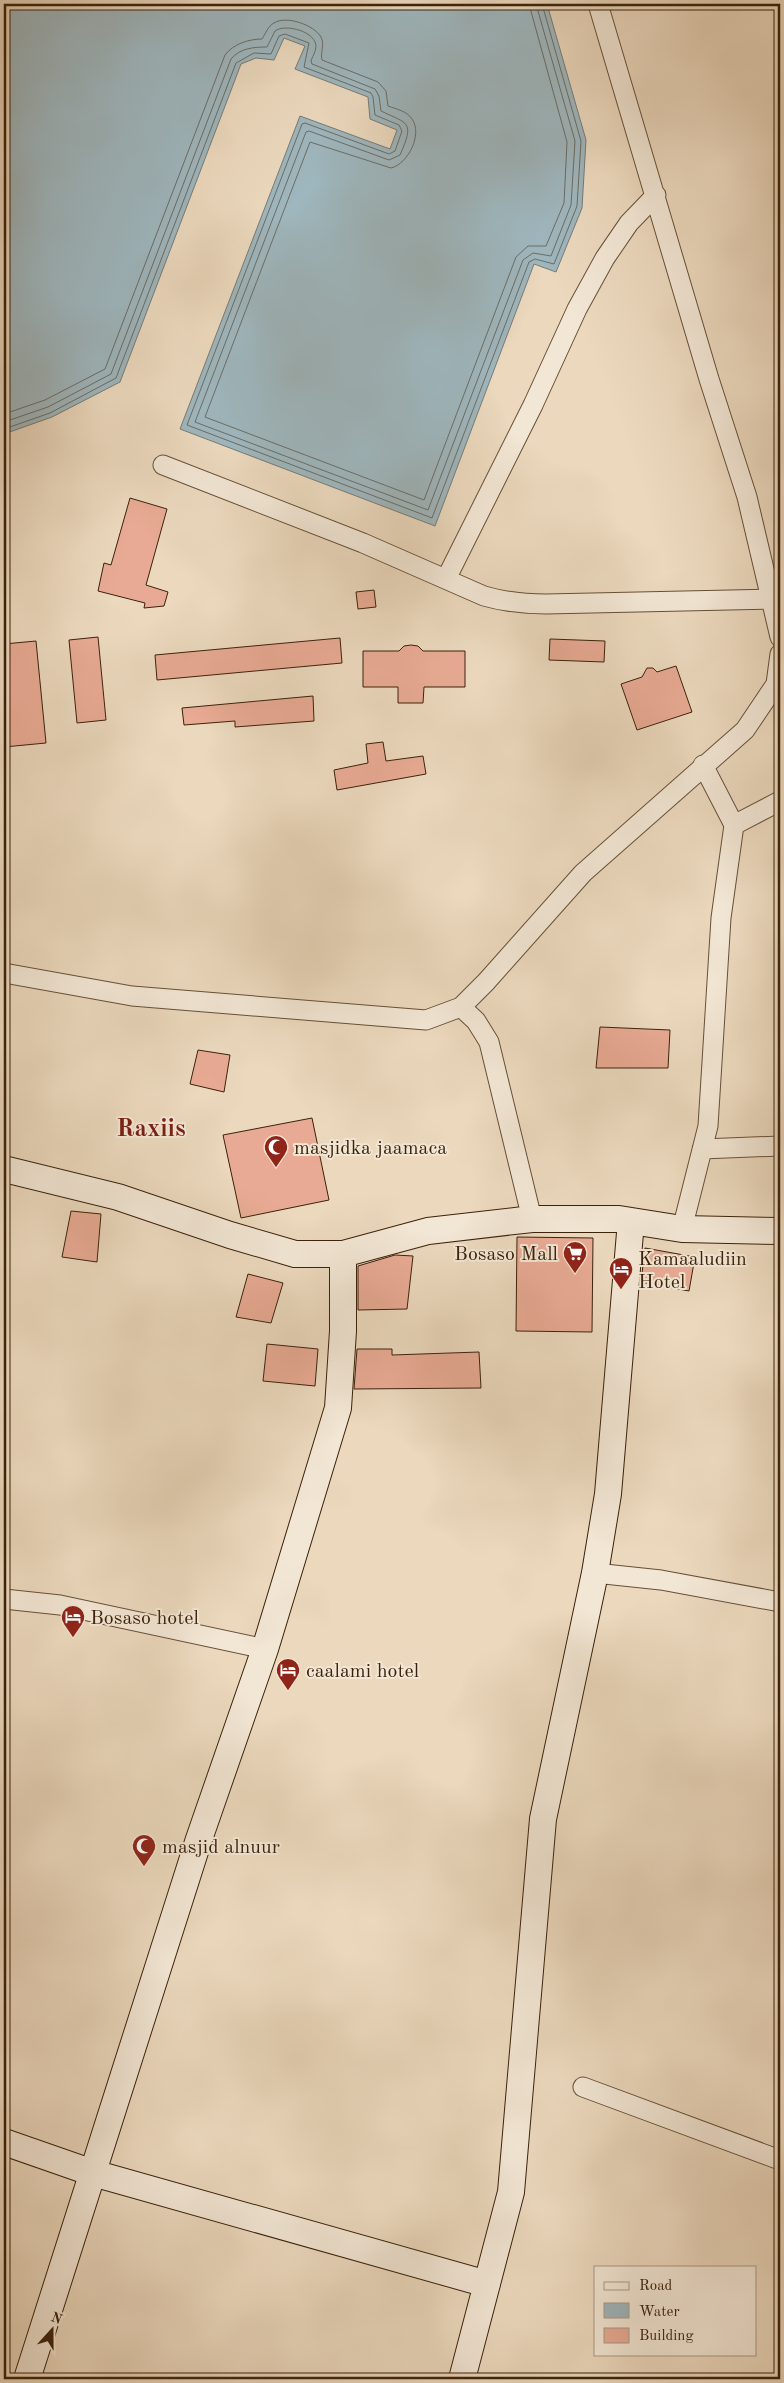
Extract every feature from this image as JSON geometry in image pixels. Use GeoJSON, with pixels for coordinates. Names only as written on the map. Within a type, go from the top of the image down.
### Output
{"type":"FeatureCollection","features":[{"type":"Feature","properties":{"kind":"street"},"geometry":{"type":"LineString","coordinates":[[598,4],[709,379],[747,497],[780,638]]}},
{"type":"Feature","properties":{"kind":"street"},"geometry":{"type":"LineString","coordinates":[[446,579],[533,405],[577,309],[604,258],[629,222],[656,195]]}},
{"type":"Feature","properties":{"kind":"street"},"geometry":{"type":"LineString","coordinates":[[163,464],[363,542],[484,596],[518,604],[771,599]]}},
{"type":"Feature","properties":{"kind":"street"},"geometry":{"type":"LineString","coordinates":[[4,974],[132,996],[426,1020],[461,1007],[486,982],[583,873],[744,730],[776,684],[780,654]]}},
{"type":"Feature","properties":{"kind":"street"},"geometry":{"type":"LineString","coordinates":[[682,1228],[708,1126],[721,918],[734,825],[703,765]]}},
{"type":"Feature","properties":{"kind":"street"},"geometry":{"type":"LineString","coordinates":[[734,825],[780,801]]}},
{"type":"Feature","properties":{"kind":"street"},"geometry":{"type":"LineString","coordinates":[[461,1007],[476,1021],[489,1042],[532,1219]]}},
{"type":"Feature","properties":{"kind":"street"},"geometry":{"type":"LineString","coordinates":[[702,1150],[780,1146]]}},
{"type":"Feature","properties":{"kind":"street"},"geometry":{"type":"LineString","coordinates":[[4,1169],[127,1200],[230,1235],[295,1254],[343,1254],[428,1230],[532,1219],[632,1221],[682,1228],[780,1231]]}},
{"type":"Feature","properties":{"kind":"street"},"geometry":{"type":"LineString","coordinates":[[462,2379],[512,2192],[543,1819],[595,1573],[608,1494],[632,1221]]}},
{"type":"Feature","properties":{"kind":"street"},"geometry":{"type":"LineString","coordinates":[[28,2379],[199,1839],[265,1649],[338,1408],[343,1254]]}},
{"type":"Feature","properties":{"kind":"street"},"geometry":{"type":"LineString","coordinates":[[595,1573],[661,1580],[780,1602]]}},
{"type":"Feature","properties":{"kind":"street"},"geometry":{"type":"LineString","coordinates":[[4,1599],[60,1605],[265,1649]]}},
{"type":"Feature","properties":{"kind":"street"},"geometry":{"type":"LineString","coordinates":[[583,2087],[780,2160]]}},
{"type":"Feature","properties":{"kind":"street"},"geometry":{"type":"LineString","coordinates":[[4,2142],[93,2173],[487,2284]]}},
{"type":"Feature","properties":{"kind":"water"},"geometry":{"type":"Polygon","coordinates":[[[4,4],[547,4],[586,140],[582,208],[556,272],[534,264],[435,526],[180,429],[300,116],[390,149],[397,130],[370,119],[368,97],[295,69],[305,46],[284,38],[274,60],[256,58],[241,64],[120,382],[52,417],[4,434],[4,4]]]}},
{"type":"Feature","properties":{"kind":"building"},"geometry":{"type":"Polygon","coordinates":[[[130,498],[167,509],[146,585],[168,592],[164,606],[144,608],[145,603],[98,591],[104,563],[111,565],[130,498]]]}},
{"type":"Feature","properties":{"kind":"building"},"geometry":{"type":"Polygon","coordinates":[[[374,590],[376,607],[358,609],[356,592],[374,590]]]}},
{"type":"Feature","properties":{"kind":"building"},"geometry":{"type":"Polygon","coordinates":[[[98,637],[106,720],[77,723],[69,640],[98,637]]]}},
{"type":"Feature","properties":{"kind":"building"},"geometry":{"type":"Polygon","coordinates":[[[340,638],[342,663],[157,680],[155,655],[340,638]]]}},
{"type":"Feature","properties":{"kind":"building"},"geometry":{"type":"Polygon","coordinates":[[[550,639],[605,641],[604,662],[549,660],[550,639]]]}},
{"type":"Feature","properties":{"kind":"building"},"geometry":{"type":"Polygon","coordinates":[[[36,641],[46,743],[4,747],[4,644],[36,641]]]}},
{"type":"Feature","properties":{"kind":"building"},"geometry":{"type":"Polygon","coordinates":[[[404,646],[418,646],[423,651],[465,651],[465,687],[424,687],[423,703],[398,703],[398,687],[363,687],[363,651],[399,651],[404,646]]]}},
{"type":"Feature","properties":{"kind":"building"},"geometry":{"type":"Polygon","coordinates":[[[676,666],[692,712],[637,730],[621,684],[642,677],[647,668],[653,668],[657,672],[676,666]]]}},
{"type":"Feature","properties":{"kind":"building"},"geometry":{"type":"Polygon","coordinates":[[[313,696],[314,721],[235,727],[235,721],[184,725],[182,708],[313,696]]]}},
{"type":"Feature","properties":{"kind":"building"},"geometry":{"type":"Polygon","coordinates":[[[383,742],[386,761],[423,756],[426,774],[337,790],[334,770],[368,763],[366,744],[383,742]]]}},
{"type":"Feature","properties":{"kind":"building"},"geometry":{"type":"Polygon","coordinates":[[[600,1027],[670,1030],[668,1068],[596,1068],[600,1027]]]}},
{"type":"Feature","properties":{"kind":"building"},"geometry":{"type":"Polygon","coordinates":[[[198,1050],[230,1055],[224,1092],[190,1084],[198,1050]]]}},
{"type":"Feature","properties":{"kind":"building","name":"masjidka jaamaca"},"geometry":{"type":"Polygon","coordinates":[[[312,1118],[329,1200],[241,1218],[223,1135],[312,1118]]]}},
{"type":"Feature","properties":{"kind":"building"},"geometry":{"type":"Polygon","coordinates":[[[71,1211],[101,1214],[97,1262],[62,1257],[71,1211]]]}},
{"type":"Feature","properties":{"kind":"building"},"geometry":{"type":"Polygon","coordinates":[[[517,1237],[593,1238],[592,1332],[516,1331],[517,1237]]]}},
{"type":"Feature","properties":{"kind":"building"},"geometry":{"type":"Polygon","coordinates":[[[645,1248],[695,1257],[689,1291],[641,1282],[645,1248]]]}},
{"type":"Feature","properties":{"kind":"building"},"geometry":{"type":"Polygon","coordinates":[[[395,1255],[413,1256],[407,1309],[358,1310],[358,1266],[395,1255]]]}},
{"type":"Feature","properties":{"kind":"building"},"geometry":{"type":"Polygon","coordinates":[[[248,1274],[283,1283],[271,1323],[236,1317],[248,1274]]]}},
{"type":"Feature","properties":{"kind":"building"},"geometry":{"type":"Polygon","coordinates":[[[267,1344],[318,1349],[315,1386],[263,1381],[267,1344]]]}},
{"type":"Feature","properties":{"kind":"building"},"geometry":{"type":"Polygon","coordinates":[[[357,1349],[392,1349],[392,1355],[479,1352],[481,1388],[354,1389],[357,1349]]]}},
{"type":"Feature","properties":{"kind":"place","name":"masjidka jaamaca"},"geometry":{"type":"Point","coordinates":[276,1168]}},
{"type":"Feature","properties":{"kind":"place","name":"Bosaso Mall"},"geometry":{"type":"Point","coordinates":[575,1274]}},
{"type":"Feature","properties":{"kind":"place","name":"Kamaaludiin Hotel"},"geometry":{"type":"Point","coordinates":[621,1290]}},
{"type":"Feature","properties":{"kind":"place","name":"Bosaso hotel"},"geometry":{"type":"Point","coordinates":[73,1638]}},
{"type":"Feature","properties":{"kind":"place","name":"caalami hotel"},"geometry":{"type":"Point","coordinates":[288,1691]}},
{"type":"Feature","properties":{"kind":"place","name":"masjid alnuur"},"geometry":{"type":"Point","coordinates":[144,1867]}},
{"type":"Feature","properties":{"kind":"district","name":"Raxiis"},"geometry":{"type":"Point","coordinates":[151,1127]}}]}
